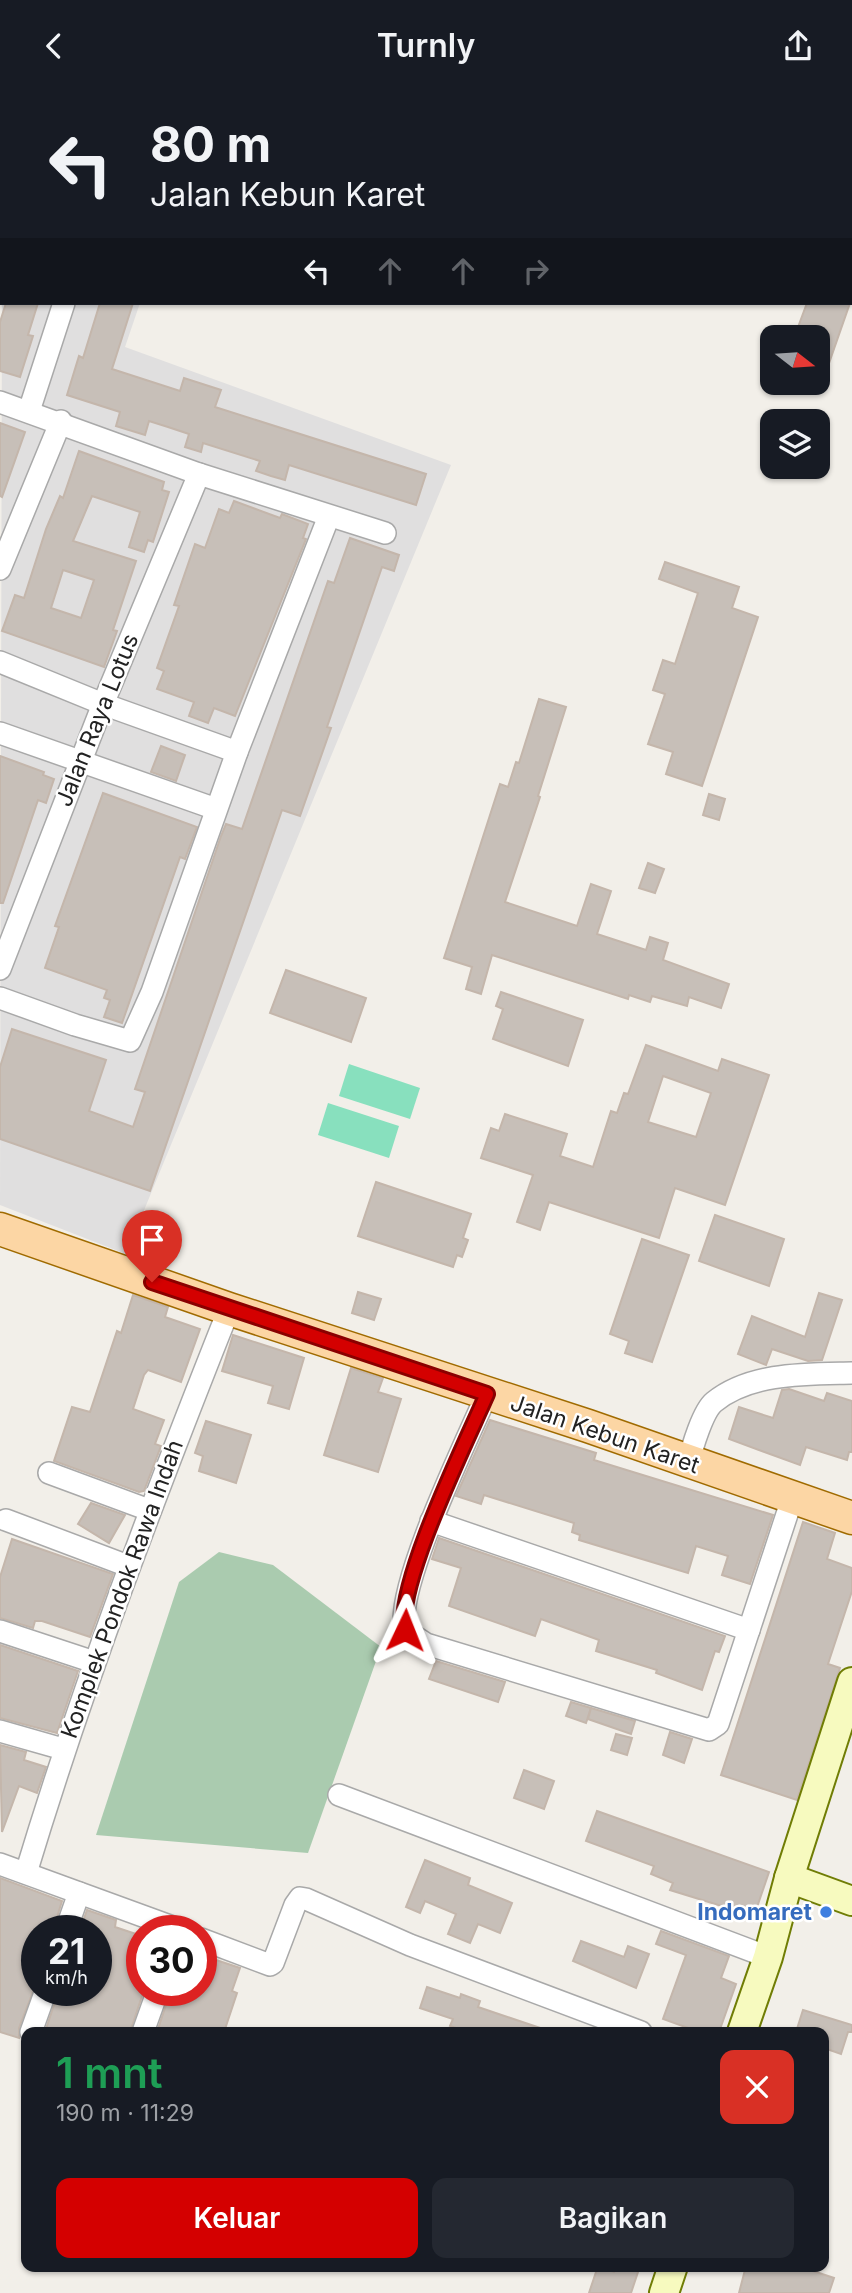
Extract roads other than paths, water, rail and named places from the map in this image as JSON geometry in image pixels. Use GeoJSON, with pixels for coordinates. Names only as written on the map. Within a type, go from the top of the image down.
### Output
{"type":"FeatureCollection","features":[{"type":"Feature","properties":{"kind":"main road","name":"Jalan Kebun Karet"},"geometry":{"type":"LineString","coordinates":[[0,1229],[229,1309],[852,1518]]}},
{"type":"Feature","properties":{"kind":"main road"},"geometry":{"type":"LineString","coordinates":[[744,2027],[768,1957],[789,1878],[852,1682]]}},
{"type":"Feature","properties":{"kind":"main road"},"geometry":{"type":"LineString","coordinates":[[789,1878],[852,1901]]}},
{"type":"Feature","properties":{"kind":"main road"},"geometry":{"type":"LineString","coordinates":[[664,2293],[671,2272]]}},
{"type":"Feature","properties":{"kind":"street"},"geometry":{"type":"LineString","coordinates":[[29,411],[63,305]]}},
{"type":"Feature","properties":{"kind":"street"},"geometry":{"type":"LineString","coordinates":[[0,402],[61,421],[199,474],[384,533]]}},
{"type":"Feature","properties":{"kind":"street"},"geometry":{"type":"LineString","coordinates":[[0,569],[61,421]]}},
{"type":"Feature","properties":{"kind":"street","name":"Jalan Raya Lotus"},"geometry":{"type":"LineString","coordinates":[[0,969],[103,704],[199,474]]}},
{"type":"Feature","properties":{"kind":"street"},"geometry":{"type":"LineString","coordinates":[[0,998],[130,1041],[152,992],[237,752],[330,516]]}},
{"type":"Feature","properties":{"kind":"street"},"geometry":{"type":"LineString","coordinates":[[0,662],[103,704],[237,752]]}},
{"type":"Feature","properties":{"kind":"street"},"geometry":{"type":"LineString","coordinates":[[0,733],[216,809]]}},
{"type":"Feature","properties":{"kind":"street","name":"Komplek Pondok Rawa Indah"},"geometry":{"type":"LineString","coordinates":[[26,1873],[63,1749],[128,1566],[229,1309]]}},
{"type":"Feature","properties":{"kind":"street"},"geometry":{"type":"LineString","coordinates":[[689,1462],[693,1443],[712,1403],[745,1385],[775,1377],[852,1373]]}},
{"type":"Feature","properties":{"kind":"street"},"geometry":{"type":"LineString","coordinates":[[487,1394],[432,1521],[404,1602],[402,1619],[405,1630],[426,1644],[709,1730],[718,1724],[793,1496]]}},
{"type":"Feature","properties":{"kind":"street"},"geometry":{"type":"LineString","coordinates":[[49,1473],[149,1510]]}},
{"type":"Feature","properties":{"kind":"street"},"geometry":{"type":"LineString","coordinates":[[6,1520],[128,1566]]}},
{"type":"Feature","properties":{"kind":"street"},"geometry":{"type":"LineString","coordinates":[[432,1521],[749,1630]]}},
{"type":"Feature","properties":{"kind":"street"},"geometry":{"type":"LineString","coordinates":[[0,1631],[94,1662]]}},
{"type":"Feature","properties":{"kind":"street"},"geometry":{"type":"LineString","coordinates":[[0,1731],[63,1749]]}},
{"type":"Feature","properties":{"kind":"street"},"geometry":{"type":"LineString","coordinates":[[339,1795],[768,1957]]}},
{"type":"Feature","properties":{"kind":"street"},"geometry":{"type":"LineString","coordinates":[[0,1864],[138,1915]]}},
{"type":"Feature","properties":{"kind":"street"},"geometry":{"type":"LineString","coordinates":[[71,1915],[79,1893]]}},
{"type":"Feature","properties":{"kind":"street"},"geometry":{"type":"LineString","coordinates":[[217,1946],[265,1965],[273,1963],[295,1905],[300,1899],[306,1899],[410,1945],[628,2027]]}},
{"type":"Feature","properties":{"kind":"street"},"geometry":{"type":"LineString","coordinates":[[33,2027],[40,2006]]}},
{"type":"Feature","properties":{"kind":"street"},"geometry":{"type":"LineString","coordinates":[[145,2027],[152,2006]]}},
{"type":"Feature","properties":{"kind":"place","name":"Indomaret"},"geometry":{"type":"Point","coordinates":[826,1912]}}]}
